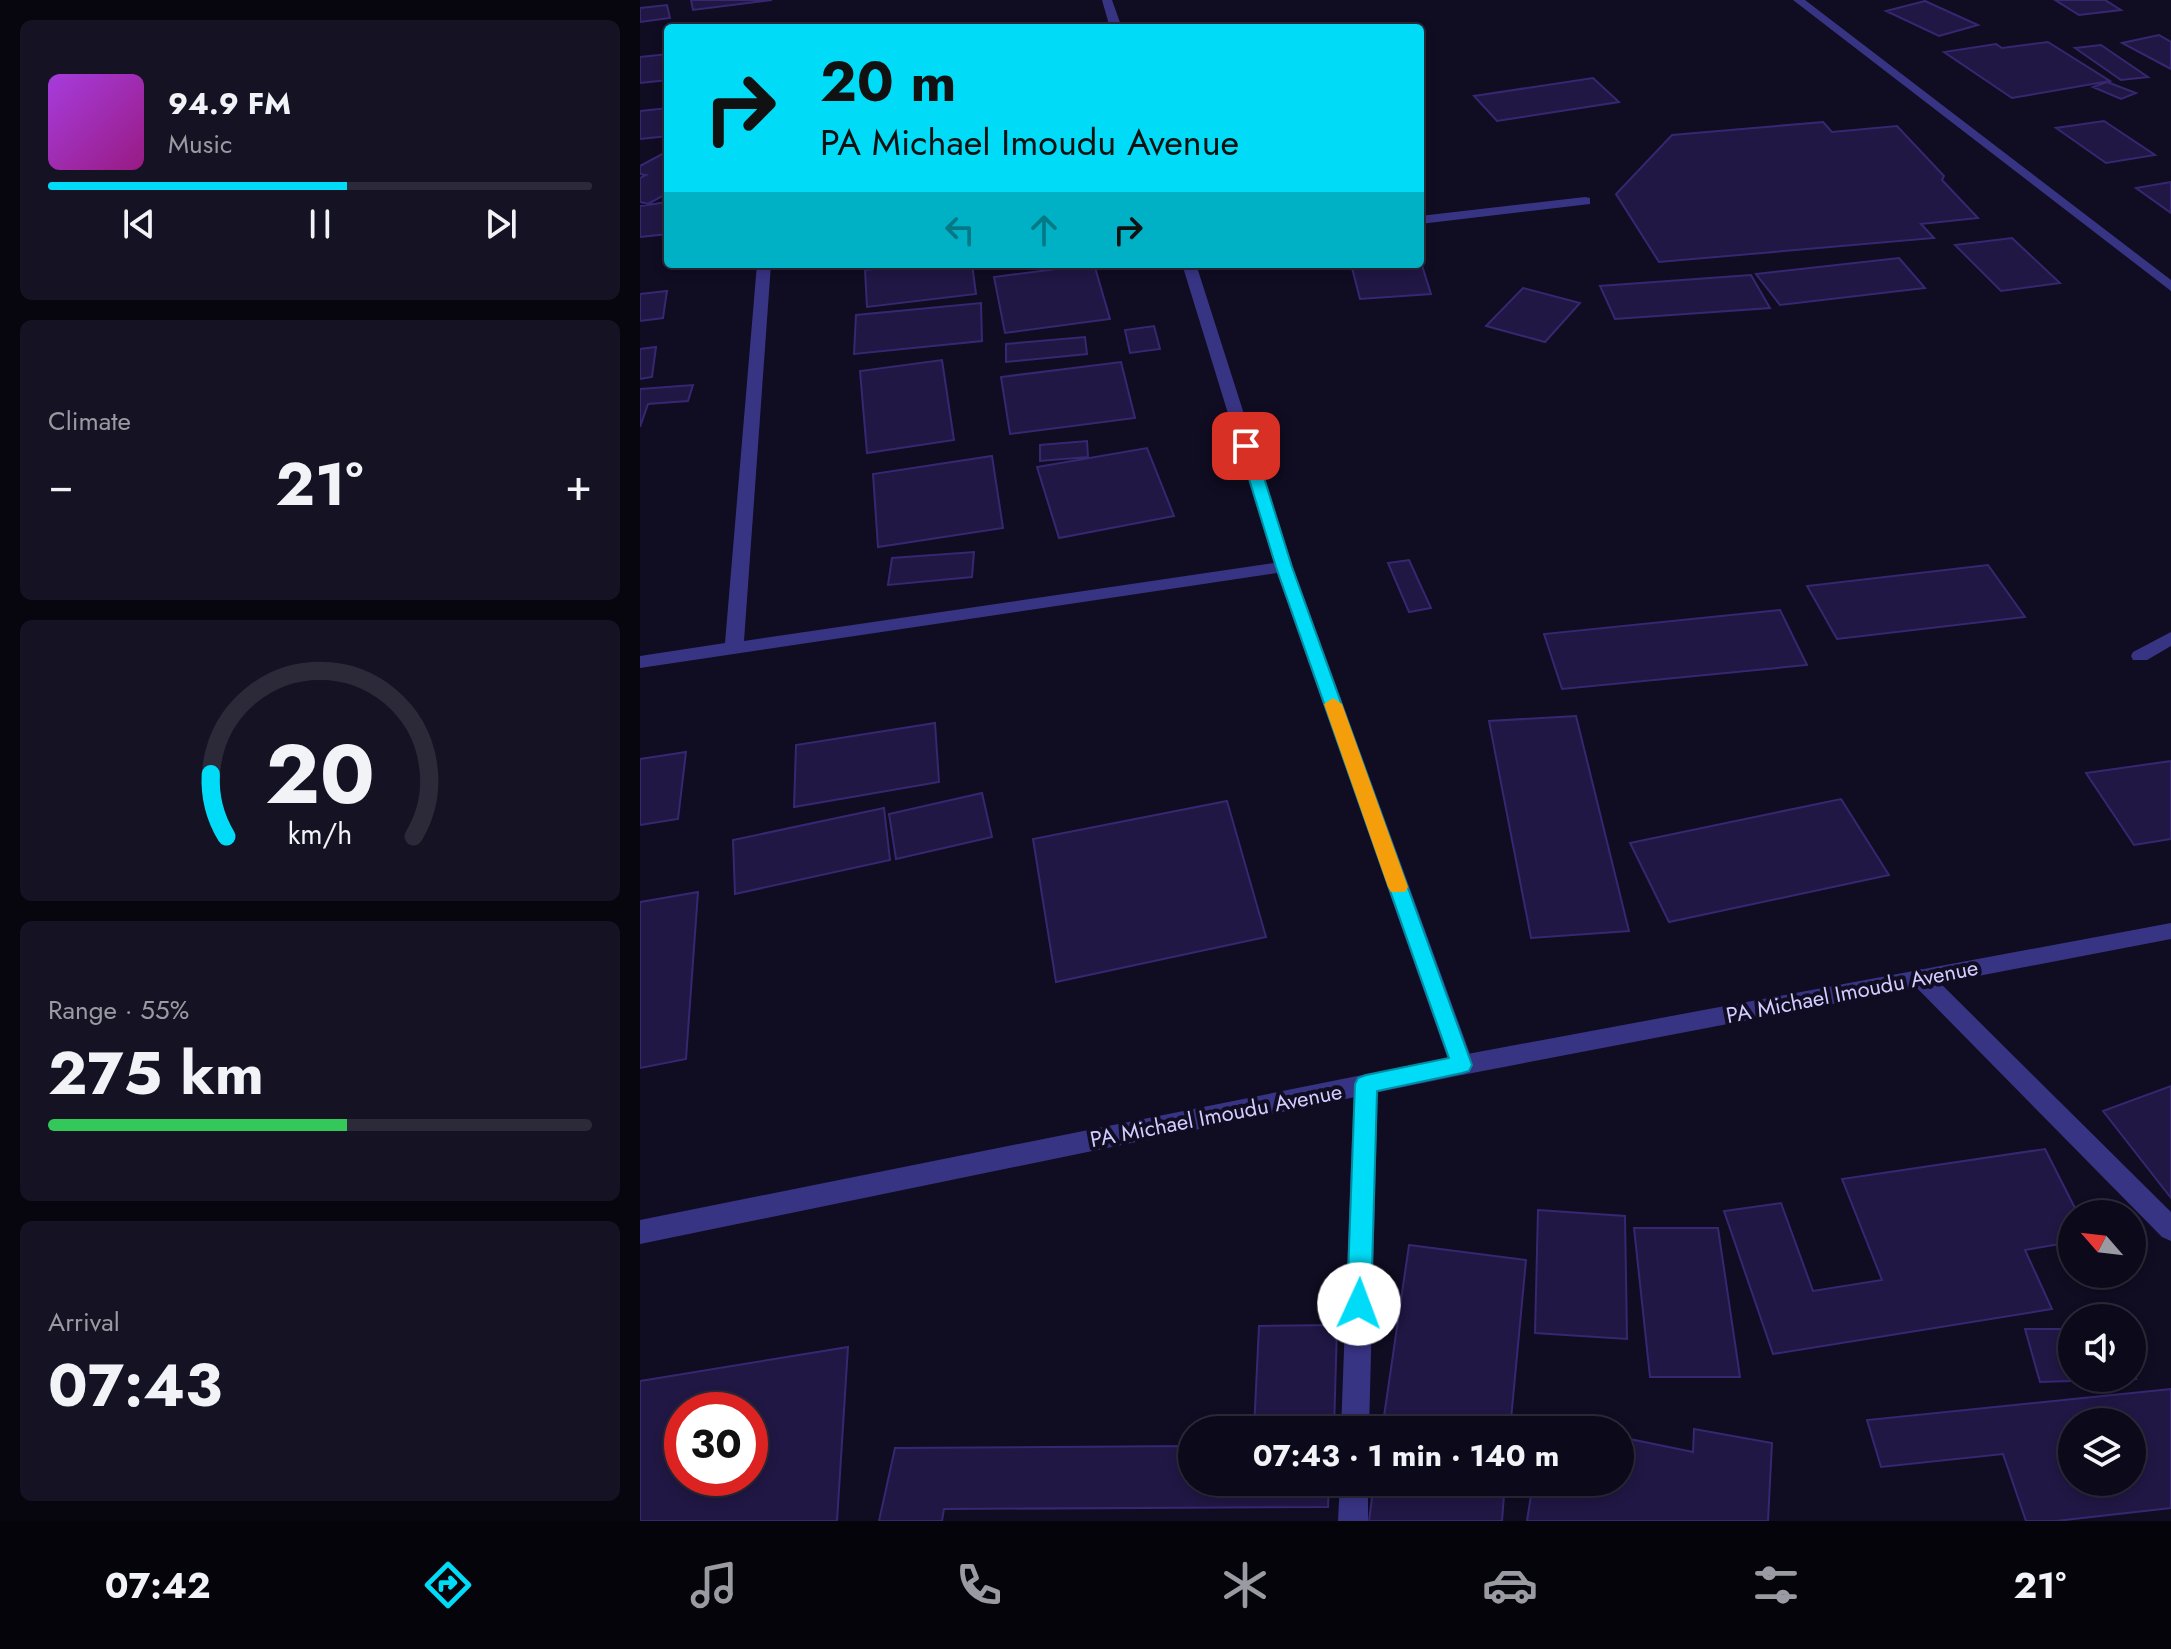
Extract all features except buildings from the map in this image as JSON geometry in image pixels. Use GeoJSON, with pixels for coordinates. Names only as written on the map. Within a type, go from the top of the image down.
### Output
{"type":"FeatureCollection","features":[{"type":"Feature","properties":{"kind":"street"},"geometry":{"type":"LineString","coordinates":[[1107,0],[1115,24]]}},
{"type":"Feature","properties":{"kind":"street"},"geometry":{"type":"LineString","coordinates":[[1798,0],[2171,287]]}},
{"type":"Feature","properties":{"kind":"street"},"geometry":{"type":"LineString","coordinates":[[1424,220],[1585,201]]}},
{"type":"Feature","properties":{"kind":"street"},"geometry":{"type":"LineString","coordinates":[[734,649],[764,268]]}},
{"type":"Feature","properties":{"kind":"street"},"geometry":{"type":"LineString","coordinates":[[1190,268],[1284,567],[1462,1065]]}},
{"type":"Feature","properties":{"kind":"street"},"geometry":{"type":"LineString","coordinates":[[640,662],[1284,567]]}},
{"type":"Feature","properties":{"kind":"street"},"geometry":{"type":"LineString","coordinates":[[2140,656],[2171,638]]}},
{"type":"Feature","properties":{"kind":"street","name":"PA Michael Imoudu Avenue"},"geometry":{"type":"LineString","coordinates":[[640,1232],[1462,1065],[2171,931]]}},
{"type":"Feature","properties":{"kind":"street"},"geometry":{"type":"LineString","coordinates":[[1921,978],[2171,1229]]}},
{"type":"Feature","properties":{"kind":"street"},"geometry":{"type":"LineString","coordinates":[[1355,1416],[1366,1084]]}},
{"type":"Feature","properties":{"kind":"street"},"geometry":{"type":"LineString","coordinates":[[1353,1521],[1354,1496]]}},
{"type":"Feature","properties":{"kind":"slow traffic"},"geometry":{"type":"LineString","coordinates":[[1333,704],[1398,887]]}},
{"type":"Feature","properties":{"kind":"route"},"geometry":{"type":"LineString","coordinates":[[1246,446],[1284,567],[1462,1065],[1366,1084],[1359,1304]]}}]}
